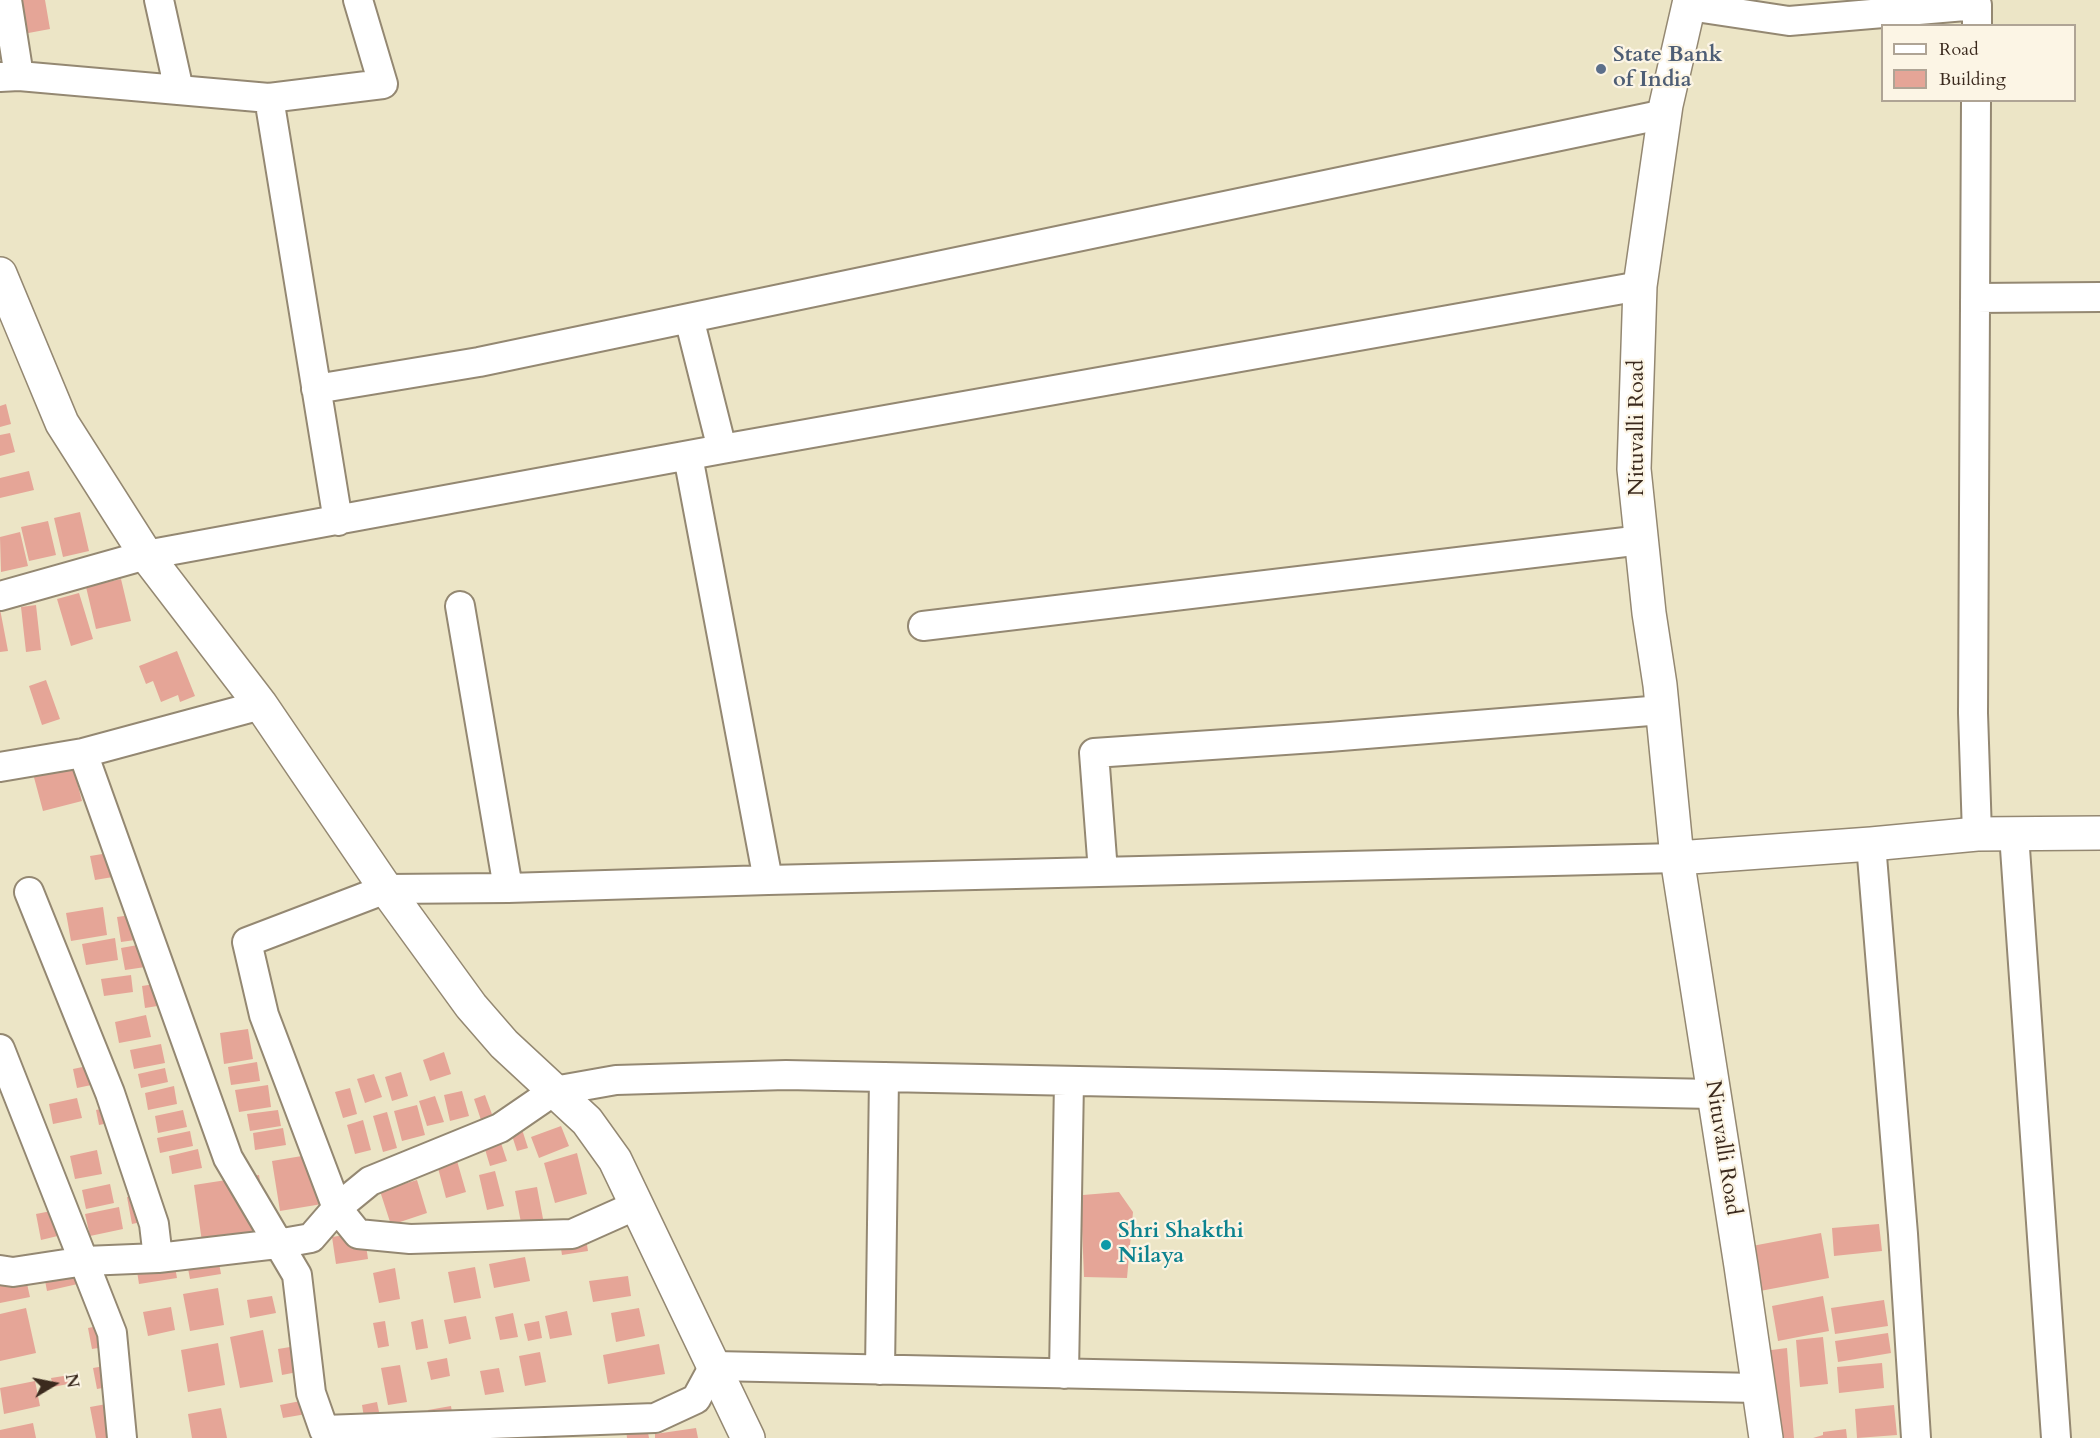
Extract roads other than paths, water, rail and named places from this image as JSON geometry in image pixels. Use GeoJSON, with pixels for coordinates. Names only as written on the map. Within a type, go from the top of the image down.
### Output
{"type":"FeatureCollection","features":[{"type":"Feature","properties":{"kind":"street"},"geometry":{"type":"LineString","coordinates":[[7,0],[10,77],[269,98],[383,84],[358,0]]}},
{"type":"Feature","properties":{"kind":"street"},"geometry":{"type":"LineString","coordinates":[[159,0],[179,90]]}},
{"type":"Feature","properties":{"kind":"street"},"geometry":{"type":"LineString","coordinates":[[1690,3],[1789,21],[1977,5],[1977,24]]}},
{"type":"Feature","properties":{"kind":"street","name":"Nituvalli Road"},"geometry":{"type":"LineString","coordinates":[[1690,3],[1665,114],[1640,286],[1634,469],[1677,858],[1766,1438]]}},
{"type":"Feature","properties":{"kind":"street"},"geometry":{"type":"LineString","coordinates":[[269,98],[338,521]]}},
{"type":"Feature","properties":{"kind":"street"},"geometry":{"type":"LineString","coordinates":[[1976,102],[1973,713],[1977,834]]}},
{"type":"Feature","properties":{"kind":"street"},"geometry":{"type":"LineString","coordinates":[[316,389],[478,362],[1665,114]]}},
{"type":"Feature","properties":{"kind":"street"},"geometry":{"type":"LineString","coordinates":[[0,274],[62,423],[146,555],[261,705],[386,889],[471,1006],[504,1044],[587,1121],[615,1160],[748,1438]]}},
{"type":"Feature","properties":{"kind":"street"},"geometry":{"type":"LineString","coordinates":[[0,596],[146,555],[722,449],[1640,286]]}},
{"type":"Feature","properties":{"kind":"street"},"geometry":{"type":"LineString","coordinates":[[1976,298],[2100,297]]}},
{"type":"Feature","properties":{"kind":"street"},"geometry":{"type":"LineString","coordinates":[[688,318],[722,449]]}},
{"type":"Feature","properties":{"kind":"street"},"geometry":{"type":"LineString","coordinates":[[688,456],[768,880]]}},
{"type":"Feature","properties":{"kind":"street"},"geometry":{"type":"LineString","coordinates":[[923,626],[1642,540]]}},
{"type":"Feature","properties":{"kind":"street"},"geometry":{"type":"LineString","coordinates":[[460,606],[508,888]]}},
{"type":"Feature","properties":{"kind":"street"},"geometry":{"type":"LineString","coordinates":[[0,767],[83,753],[261,705]]}},
{"type":"Feature","properties":{"kind":"street"},"geometry":{"type":"LineString","coordinates":[[1103,872],[1094,753],[1662,710]]}},
{"type":"Feature","properties":{"kind":"street"},"geometry":{"type":"LineString","coordinates":[[83,753],[228,1158],[297,1275],[311,1393],[324,1430],[656,1418],[696,1399],[714,1366]]}},
{"type":"Feature","properties":{"kind":"street"},"geometry":{"type":"LineString","coordinates":[[637,1205],[572,1234],[410,1239],[358,1234],[337,1208],[264,1015],[247,942],[386,889],[508,888],[1677,858],[1977,834],[2100,833]]}},
{"type":"Feature","properties":{"kind":"street"},"geometry":{"type":"LineString","coordinates":[[2014,834],[2056,1438]]}},
{"type":"Feature","properties":{"kind":"street"},"geometry":{"type":"LineString","coordinates":[[1871,844],[1902,1222],[1916,1438]]}},
{"type":"Feature","properties":{"kind":"street"},"geometry":{"type":"LineString","coordinates":[[29,892],[110,1093],[154,1224],[158,1258]]}},
{"type":"Feature","properties":{"kind":"street"},"geometry":{"type":"LineString","coordinates":[[0,1049],[112,1333],[122,1438]]}},
{"type":"Feature","properties":{"kind":"street"},"geometry":{"type":"LineString","coordinates":[[0,1270],[13,1272],[85,1261],[158,1258],[311,1238],[337,1208],[370,1181],[500,1128],[554,1091],[616,1080],[786,1075],[1713,1095]]}},
{"type":"Feature","properties":{"kind":"street"},"geometry":{"type":"LineString","coordinates":[[880,1370],[884,1077]]}},
{"type":"Feature","properties":{"kind":"street"},"geometry":{"type":"LineString","coordinates":[[1064,1374],[1069,1081]]}},
{"type":"Feature","properties":{"kind":"street"},"geometry":{"type":"LineString","coordinates":[[714,1366],[1757,1388]]}},
{"type":"Feature","properties":{"kind":"place","name":"State Bank of India"},"geometry":{"type":"Point","coordinates":[1601,69]}},
{"type":"Feature","properties":{"kind":"place","name":"Shri Shakthi Nilaya"},"geometry":{"type":"Point","coordinates":[1106,1245]}}]}
